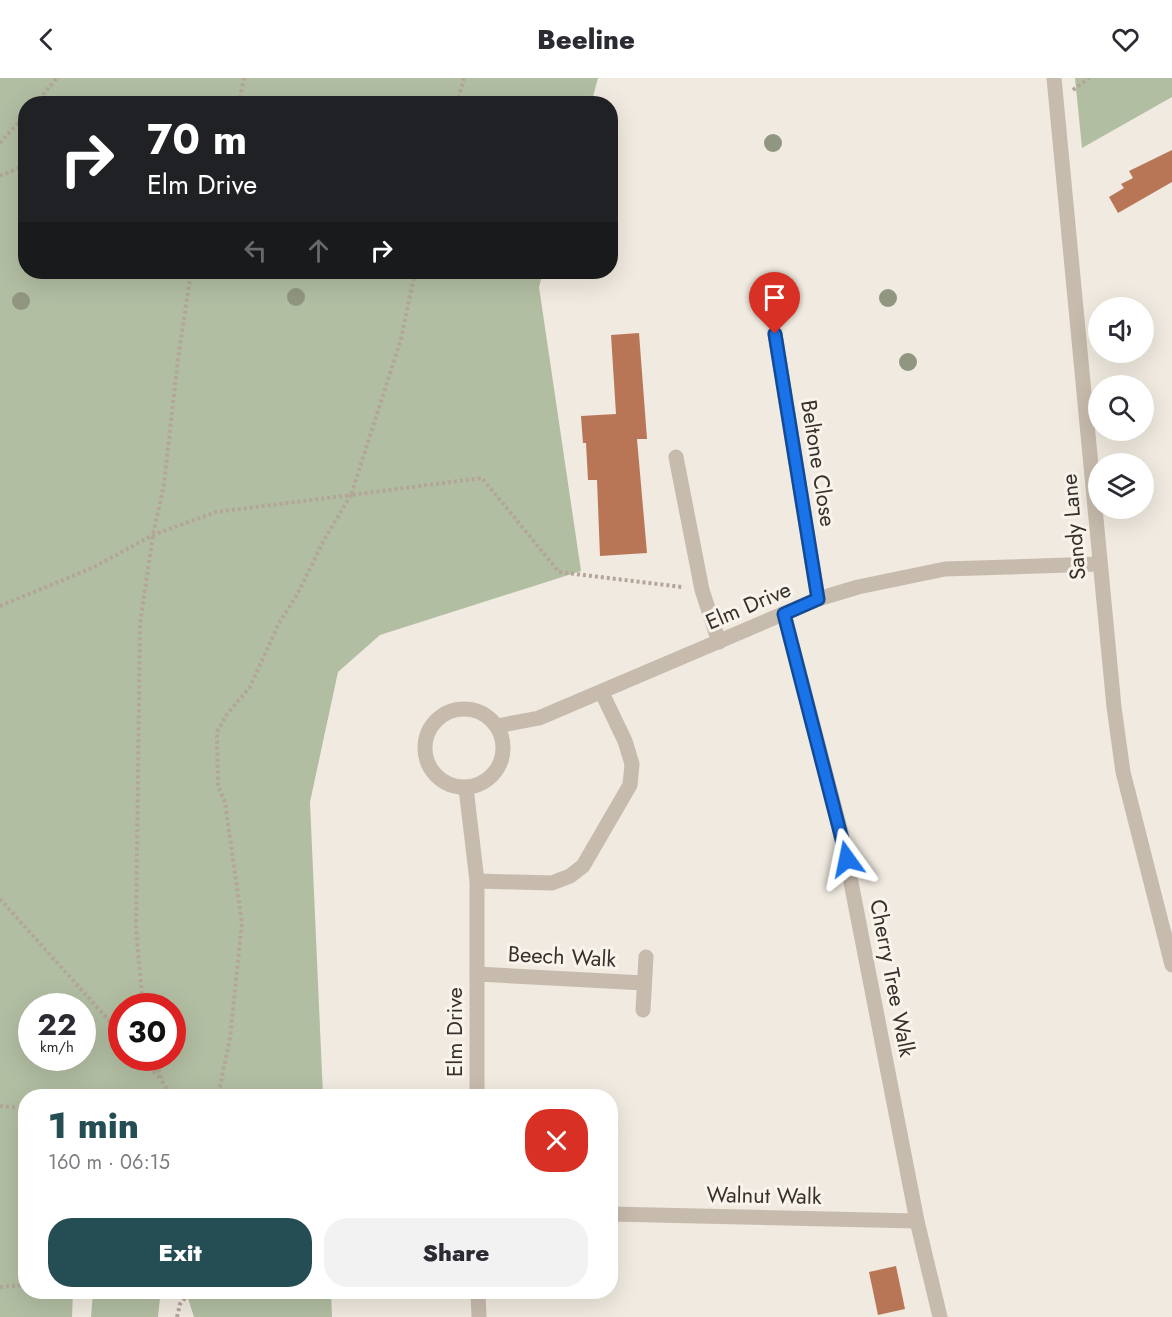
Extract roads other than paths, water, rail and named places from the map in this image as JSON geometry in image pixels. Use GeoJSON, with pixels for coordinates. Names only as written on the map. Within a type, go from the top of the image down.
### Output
{"type":"FeatureCollection","features":[{"type":"Feature","properties":{"kind":"street","name":"Sandy Lane"},"geometry":{"type":"LineString","coordinates":[[1054,78],[1099,564],[1123,772],[1172,965]]}},
{"type":"Feature","properties":{"kind":"street","name":"Beltone Close"},"geometry":{"type":"LineString","coordinates":[[775,334],[818,599]]}},
{"type":"Feature","properties":{"kind":"street"},"geometry":{"type":"LineString","coordinates":[[676,457],[702,590],[718,642]]}},
{"type":"Feature","properties":{"kind":"street","name":"Elm Drive"},"geometry":{"type":"LineString","coordinates":[[497,726],[539,718],[818,599],[858,586],[945,569],[1099,564]]}},
{"type":"Feature","properties":{"kind":"street","name":"Cherry Tree Walk"},"geometry":{"type":"LineString","coordinates":[[784,614],[842,836],[917,1221],[940,1317]]}},
{"type":"Feature","properties":{"kind":"street"},"geometry":{"type":"LineString","coordinates":[[477,881],[552,883],[570,876],[583,866],[630,785],[632,764],[625,741],[602,693]]}},
{"type":"Feature","properties":{"kind":"street"},"geometry":{"type":"LineString","coordinates":[[455,708],[476,709],[497,726],[504,746],[499,767],[483,783],[466,788],[444,783],[427,763],[425,738],[434,720],[455,708]]}},
{"type":"Feature","properties":{"kind":"street","name":"Elm Drive"},"geometry":{"type":"LineString","coordinates":[[466,788],[477,881],[477,1089]]}},
{"type":"Feature","properties":{"kind":"street","name":"Beech Walk"},"geometry":{"type":"LineString","coordinates":[[643,1010],[646,957]]}},
{"type":"Feature","properties":{"kind":"street","name":"Beech Walk"},"geometry":{"type":"LineString","coordinates":[[477,974],[644,983]]}},
{"type":"Feature","properties":{"kind":"street","name":"Walnut Walk"},"geometry":{"type":"LineString","coordinates":[[618,1214],[917,1221]]}},
{"type":"Feature","properties":{"kind":"street"},"geometry":{"type":"LineString","coordinates":[[478,1299],[479,1317]]}}]}
